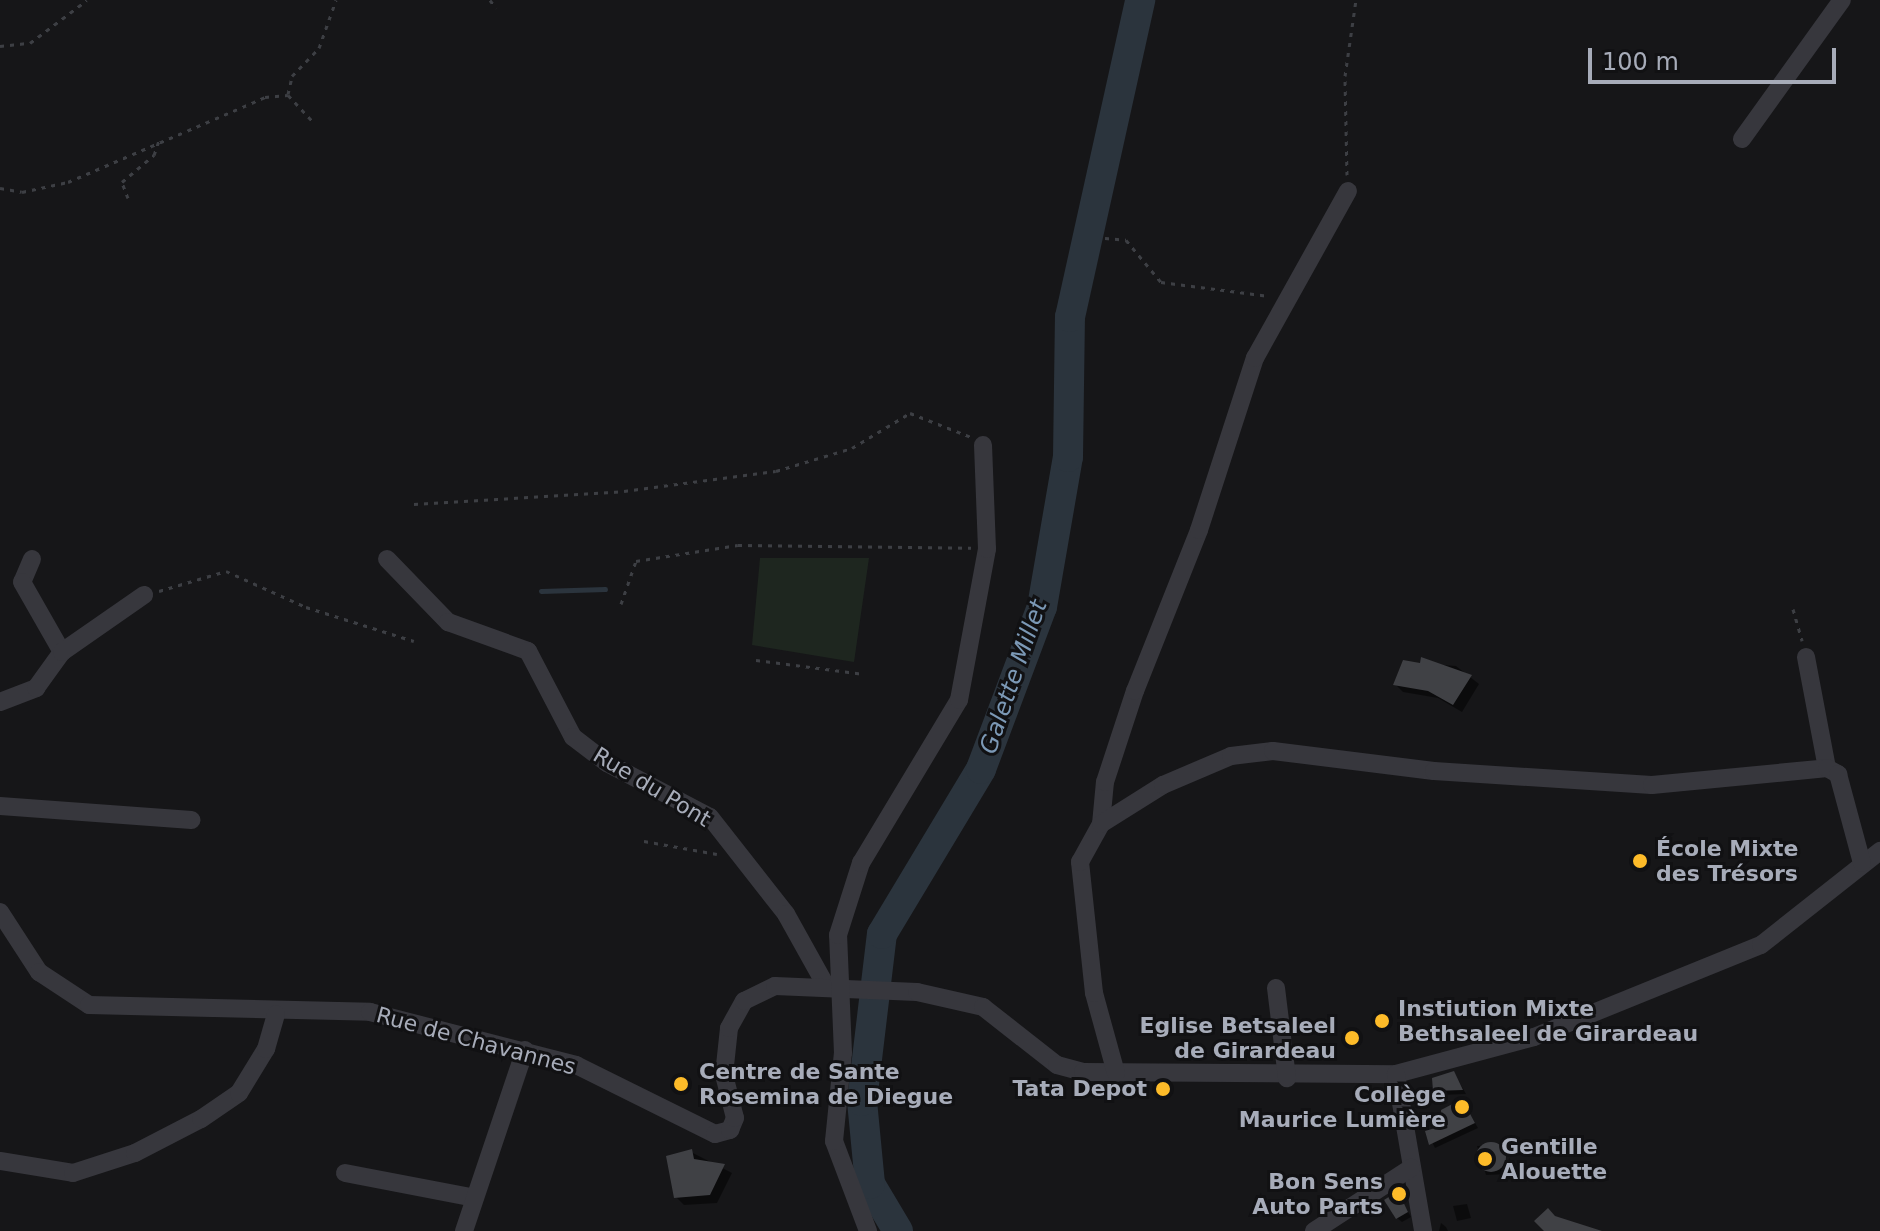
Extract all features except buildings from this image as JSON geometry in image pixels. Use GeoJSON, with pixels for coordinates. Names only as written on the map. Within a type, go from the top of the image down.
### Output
{"type":"FeatureCollection","features":[{"type":"Feature","properties":{"kind":"street"},"geometry":{"type":"LineString","coordinates":[[1742,139],[1842,0]]}},
{"type":"Feature","properties":{"kind":"street"},"geometry":{"type":"LineString","coordinates":[[1116,1073],[1094,993],[1082,906],[1080,862],[1101,824],[1105,782],[1135,691],[1199,530],[1255,358],[1285,298],[1348,191]]}},
{"type":"Feature","properties":{"kind":"street"},"geometry":{"type":"LineString","coordinates":[[868,1231],[834,1141],[843,1053],[837,985],[838,935],[861,863],[959,700],[987,549],[983,445]]}},
{"type":"Feature","properties":{"kind":"street"},"geometry":{"type":"LineString","coordinates":[[32,559],[22,582],[62,652]]}},
{"type":"Feature","properties":{"kind":"street","name":"Rue du Pont"},"geometry":{"type":"LineString","coordinates":[[387,559],[448,622],[528,651],[573,737],[607,763],[710,817],[837,985]]}},
{"type":"Feature","properties":{"kind":"street"},"geometry":{"type":"LineString","coordinates":[[0,702],[36,688],[62,652],[144,595]]}},
{"type":"Feature","properties":{"kind":"street"},"geometry":{"type":"LineString","coordinates":[[1806,657],[1827,768]]}},
{"type":"Feature","properties":{"kind":"street"},"geometry":{"type":"LineString","coordinates":[[1101,824],[1198,767],[1273,751],[1652,785],[1827,768],[1838,774],[1862,863]]}},
{"type":"Feature","properties":{"kind":"street"},"geometry":{"type":"LineString","coordinates":[[0,806],[191,820]]}},
{"type":"Feature","properties":{"kind":"street","name":"Rue de Chavannes"},"geometry":{"type":"LineString","coordinates":[[0,912],[31,963],[89,1005],[276,1014],[313,1007],[370,1012],[576,1065],[715,1134],[730,1130],[735,1118],[723,1050],[744,1001],[775,986],[837,985],[917,992],[983,1007],[1057,1065],[1116,1073],[1287,1078],[1396,1074],[1534,1037],[1761,945],[1880,851]]}},
{"type":"Feature","properties":{"kind":"street"},"geometry":{"type":"LineString","coordinates":[[1276,988],[1287,1078]]}},
{"type":"Feature","properties":{"kind":"street"},"geometry":{"type":"LineString","coordinates":[[0,1161],[73,1173],[135,1153],[201,1119],[239,1093],[266,1049],[276,1014]]}},
{"type":"Feature","properties":{"kind":"street"},"geometry":{"type":"LineString","coordinates":[[464,1231],[525,1050]]}},
{"type":"Feature","properties":{"kind":"street"},"geometry":{"type":"LineString","coordinates":[[1396,1074],[1423,1231]]}},
{"type":"Feature","properties":{"kind":"street"},"geometry":{"type":"LineString","coordinates":[[1314,1231],[1411,1168]]}},
{"type":"Feature","properties":{"kind":"street"},"geometry":{"type":"LineString","coordinates":[[345,1173],[475,1198]]}},
{"type":"Feature","properties":{"kind":"path"},"geometry":{"type":"LineString","coordinates":[[0,46],[30,43],[87,0]]}},
{"type":"Feature","properties":{"kind":"path"},"geometry":{"type":"LineString","coordinates":[[288,95],[292,76],[319,48],[336,0]]}},
{"type":"Feature","properties":{"kind":"path"},"geometry":{"type":"LineString","coordinates":[[490,0],[496,8]]}},
{"type":"Feature","properties":{"kind":"path"},"geometry":{"type":"LineString","coordinates":[[1348,191],[1345,76],[1356,0]]}},
{"type":"Feature","properties":{"kind":"path"},"geometry":{"type":"LineString","coordinates":[[288,95],[313,122]]}},
{"type":"Feature","properties":{"kind":"path"},"geometry":{"type":"LineString","coordinates":[[0,188],[22,192],[68,182],[160,137],[288,95]]}},
{"type":"Feature","properties":{"kind":"path"},"geometry":{"type":"LineString","coordinates":[[128,198],[122,182],[154,155],[160,137]]}},
{"type":"Feature","properties":{"kind":"path"},"geometry":{"type":"LineString","coordinates":[[1105,238],[1126,240],[1161,282],[1285,298]]}},
{"type":"Feature","properties":{"kind":"path"},"geometry":{"type":"LineString","coordinates":[[414,504],[624,491],[776,471],[852,448],[910,413],[983,445]]}},
{"type":"Feature","properties":{"kind":"path"},"geometry":{"type":"LineString","coordinates":[[621,604],[636,561],[738,545],[987,549]]}},
{"type":"Feature","properties":{"kind":"path"},"geometry":{"type":"LineString","coordinates":[[144,595],[226,571],[306,607],[414,641]]}},
{"type":"Feature","properties":{"kind":"path"},"geometry":{"type":"LineString","coordinates":[[1793,609],[1806,657]]}},
{"type":"Feature","properties":{"kind":"path"},"geometry":{"type":"LineString","coordinates":[[756,660],[864,674]]}},
{"type":"Feature","properties":{"kind":"path"},"geometry":{"type":"LineString","coordinates":[[644,841],[744,859]]}},
{"type":"Feature","properties":{"kind":"shaded area"},"geometry":{"type":"Polygon","coordinates":[[[760,558],[869,558],[854,662],[752,645],[760,558]]]}},
{"type":"Feature","properties":{"kind":"waterway","name":"Galette Millet"},"geometry":{"type":"LineString","coordinates":[[898,1231],[870,1184],[862,1101],[882,934],[981,769],[1042,607],[1068,457],[1070,317],[1140,0]]}},
{"type":"Feature","properties":{"kind":"waterway"},"geometry":{"type":"LineString","coordinates":[[541,591],[605,589]]}},
{"type":"Feature","properties":{"kind":"place","name":"École Mixte des Trésors"},"geometry":{"type":"Point","coordinates":[1640,861]}},
{"type":"Feature","properties":{"kind":"place","name":"Instiution Mixte Bethsaleel de Girardeau"},"geometry":{"type":"Point","coordinates":[1382,1021]}},
{"type":"Feature","properties":{"kind":"place","name":"Eglise Betsaleel de Girardeau"},"geometry":{"type":"Point","coordinates":[1352,1038]}},
{"type":"Feature","properties":{"kind":"place","name":"Centre de Sante Rosemina de Diegue"},"geometry":{"type":"Point","coordinates":[681,1084]}},
{"type":"Feature","properties":{"kind":"place","name":"Tata Depot"},"geometry":{"type":"Point","coordinates":[1163,1089]}},
{"type":"Feature","properties":{"kind":"place","name":"Collège Maurice Lumière"},"geometry":{"type":"Point","coordinates":[1462,1107]}},
{"type":"Feature","properties":{"kind":"place","name":"Gentille Alouette"},"geometry":{"type":"Point","coordinates":[1485,1159]}},
{"type":"Feature","properties":{"kind":"place","name":"Bon Sens Auto Parts"},"geometry":{"type":"Point","coordinates":[1399,1194]}}]}
